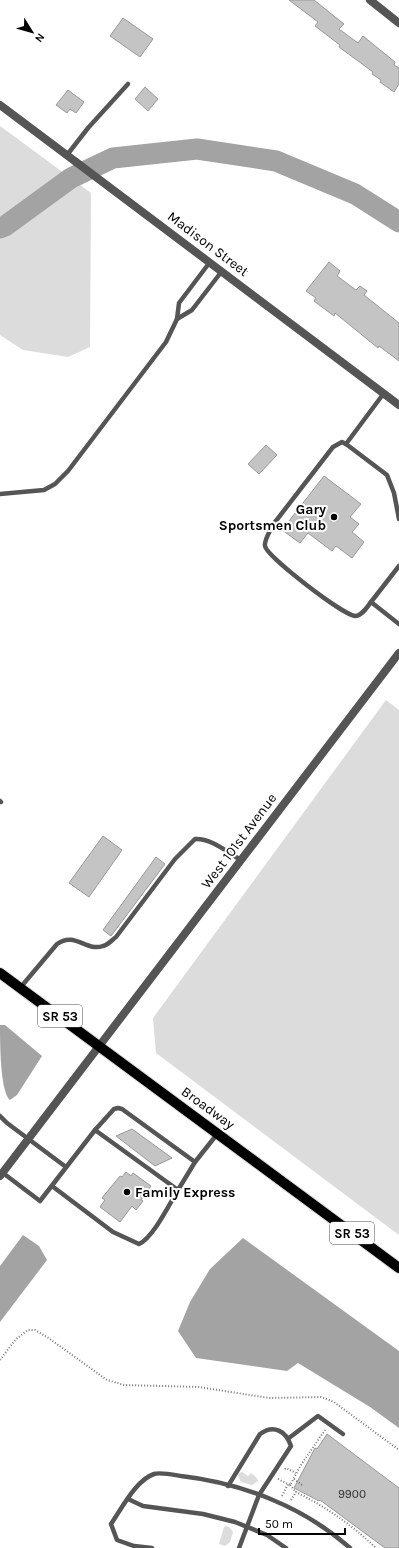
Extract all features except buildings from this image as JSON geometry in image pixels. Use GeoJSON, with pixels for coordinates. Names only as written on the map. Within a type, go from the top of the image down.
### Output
{"type":"FeatureCollection","features":[{"type":"Feature","properties":{"kind":"main road","name":"Broadway"},"geometry":{"type":"LineString","coordinates":[[0,973],[399,1268]]}},
{"type":"Feature","properties":{"kind":"street"},"geometry":{"type":"LineString","coordinates":[[370,0],[399,23]]}},
{"type":"Feature","properties":{"kind":"street","name":"Madison Street"},"geometry":{"type":"LineString","coordinates":[[0,105],[399,405]]}},
{"type":"Feature","properties":{"kind":"street","name":"West 101st Avenue"},"geometry":{"type":"LineString","coordinates":[[1,1175],[399,653]]}},
{"type":"Feature","properties":{"kind":"lane"},"geometry":{"type":"LineString","coordinates":[[67,155],[88,128],[128,84]]}},
{"type":"Feature","properties":{"kind":"lane"},"geometry":{"type":"LineString","coordinates":[[0,494],[44,490],[55,484],[68,471],[166,342],[178,319],[179,303],[210,262]]}},
{"type":"Feature","properties":{"kind":"lane"},"geometry":{"type":"LineString","coordinates":[[178,319],[192,310],[222,271]]}},
{"type":"Feature","properties":{"kind":"lane"},"geometry":{"type":"LineString","coordinates":[[346,444],[384,393]]}},
{"type":"Feature","properties":{"kind":"lane"},"geometry":{"type":"LineString","coordinates":[[399,519],[394,493],[387,475],[342,442],[333,447],[272,526],[265,546],[270,554],[280,564],[337,607],[355,616],[360,614],[371,602],[399,566]]}},
{"type":"Feature","properties":{"kind":"lane"},"geometry":{"type":"LineString","coordinates":[[371,602],[399,624]]}},
{"type":"Feature","properties":{"kind":"lane"},"geometry":{"type":"LineString","coordinates":[[20,988],[57,944],[63,940],[70,939],[95,948],[105,946],[116,937],[175,859],[195,839],[202,838],[212,842],[241,860]]}},
{"type":"Feature","properties":{"kind":"lane"},"geometry":{"type":"LineString","coordinates":[[1,1175],[40,1201],[95,1130],[114,1109],[118,1108],[122,1109],[195,1162]]}},
{"type":"Feature","properties":{"kind":"lane"},"geometry":{"type":"LineString","coordinates":[[0,1116],[7,1123],[66,1167]]}},
{"type":"Feature","properties":{"kind":"lane"},"geometry":{"type":"LineString","coordinates":[[0,1122],[7,1123]]}},
{"type":"Feature","properties":{"kind":"lane"},"geometry":{"type":"LineString","coordinates":[[95,1130],[178,1190]]}},
{"type":"Feature","properties":{"kind":"lane"},"geometry":{"type":"LineString","coordinates":[[52,1186],[113,1232],[139,1244],[145,1241],[162,1217],[195,1162],[218,1133]]}},
{"type":"Feature","properties":{"kind":"lane"},"geometry":{"type":"LineString","coordinates":[[289,1438],[318,1416],[343,1434]]}},
{"type":"Feature","properties":{"kind":"lane"},"geometry":{"type":"LineString","coordinates":[[228,1486],[260,1434],[266,1430],[284,1432],[289,1438],[291,1446],[259,1495],[239,1548]]}},
{"type":"Feature","properties":{"kind":"lane"},"geometry":{"type":"LineString","coordinates":[[152,1548],[134,1546],[117,1540],[111,1524],[140,1482],[155,1473],[193,1478],[259,1495],[290,1507],[335,1535],[350,1548]]}},
{"type":"Feature","properties":{"kind":"lane"},"geometry":{"type":"LineString","coordinates":[[128,1499],[143,1506],[203,1514],[235,1522],[267,1535],[286,1548]]}},
{"type":"Feature","properties":{"kind":"path"},"geometry":{"type":"LineString","coordinates":[[0,1360],[16,1339],[28,1330],[35,1330],[107,1380],[124,1385],[199,1387],[269,1398],[320,1397],[334,1402],[399,1450]]}},
{"type":"Feature","properties":{"kind":"path"},"geometry":{"type":"LineString","coordinates":[[296,1492],[291,1501],[281,1496],[294,1479],[301,1465],[329,1424]]}},
{"type":"Feature","properties":{"kind":"path"},"geometry":{"type":"LineString","coordinates":[[296,1474],[286,1468],[278,1479],[289,1485],[296,1492],[339,1516],[376,1548]]}},
{"type":"Feature","properties":{"kind":"path"},"geometry":{"type":"LineString","coordinates":[[294,1479],[302,1485]]}},
{"type":"Feature","properties":{"kind":"shaded area"},"geometry":{"type":"Polygon","coordinates":[[[0,126],[91,193],[90,347],[68,357],[23,350],[0,335],[0,126]]]}},
{"type":"Feature","properties":{"kind":"shaded area"},"geometry":{"type":"Polygon","coordinates":[[[386,700],[399,710],[399,1235],[156,1053],[153,1018],[386,700]]]}},
{"type":"Feature","properties":{"kind":"shaded area"},"geometry":{"type":"Polygon","coordinates":[[[0,1025],[5,1025],[42,1056],[17,1095],[10,1100],[4,1088],[2,1077],[0,1025]]]}},
{"type":"Feature","properties":{"kind":"shaded area"},"geometry":{"type":"Polygon","coordinates":[[[23,1235],[39,1246],[47,1260],[0,1322],[0,1266],[23,1235]]]}},
{"type":"Feature","properties":{"kind":"shaded area"},"geometry":{"type":"Polygon","coordinates":[[[243,1238],[399,1351],[399,1428],[370,1407],[298,1363],[287,1371],[196,1358],[178,1331],[190,1302],[210,1269],[243,1238]]]}},
{"type":"Feature","properties":{"kind":"shaded area"},"geometry":{"type":"Polygon","coordinates":[[[242,1472],[248,1476],[251,1473],[257,1478],[258,1481],[252,1485],[241,1482],[238,1476],[239,1473],[242,1472]]]}},
{"type":"Feature","properties":{"kind":"shaded area"},"geometry":{"type":"Polygon","coordinates":[[[226,1526],[233,1532],[230,1542],[225,1546],[219,1544],[224,1527],[226,1526]]]}},
{"type":"Feature","properties":{"kind":"waterway"},"geometry":{"type":"LineString","coordinates":[[0,228],[5,226],[71,178],[113,158],[197,149],[276,161],[355,194],[399,222]]}},
{"type":"Feature","properties":{"kind":"place","name":"Gary Sportsmen Club"},"geometry":{"type":"Point","coordinates":[334,517]}},
{"type":"Feature","properties":{"kind":"place","name":"Family Express"},"geometry":{"type":"Point","coordinates":[127,1192]}}]}
